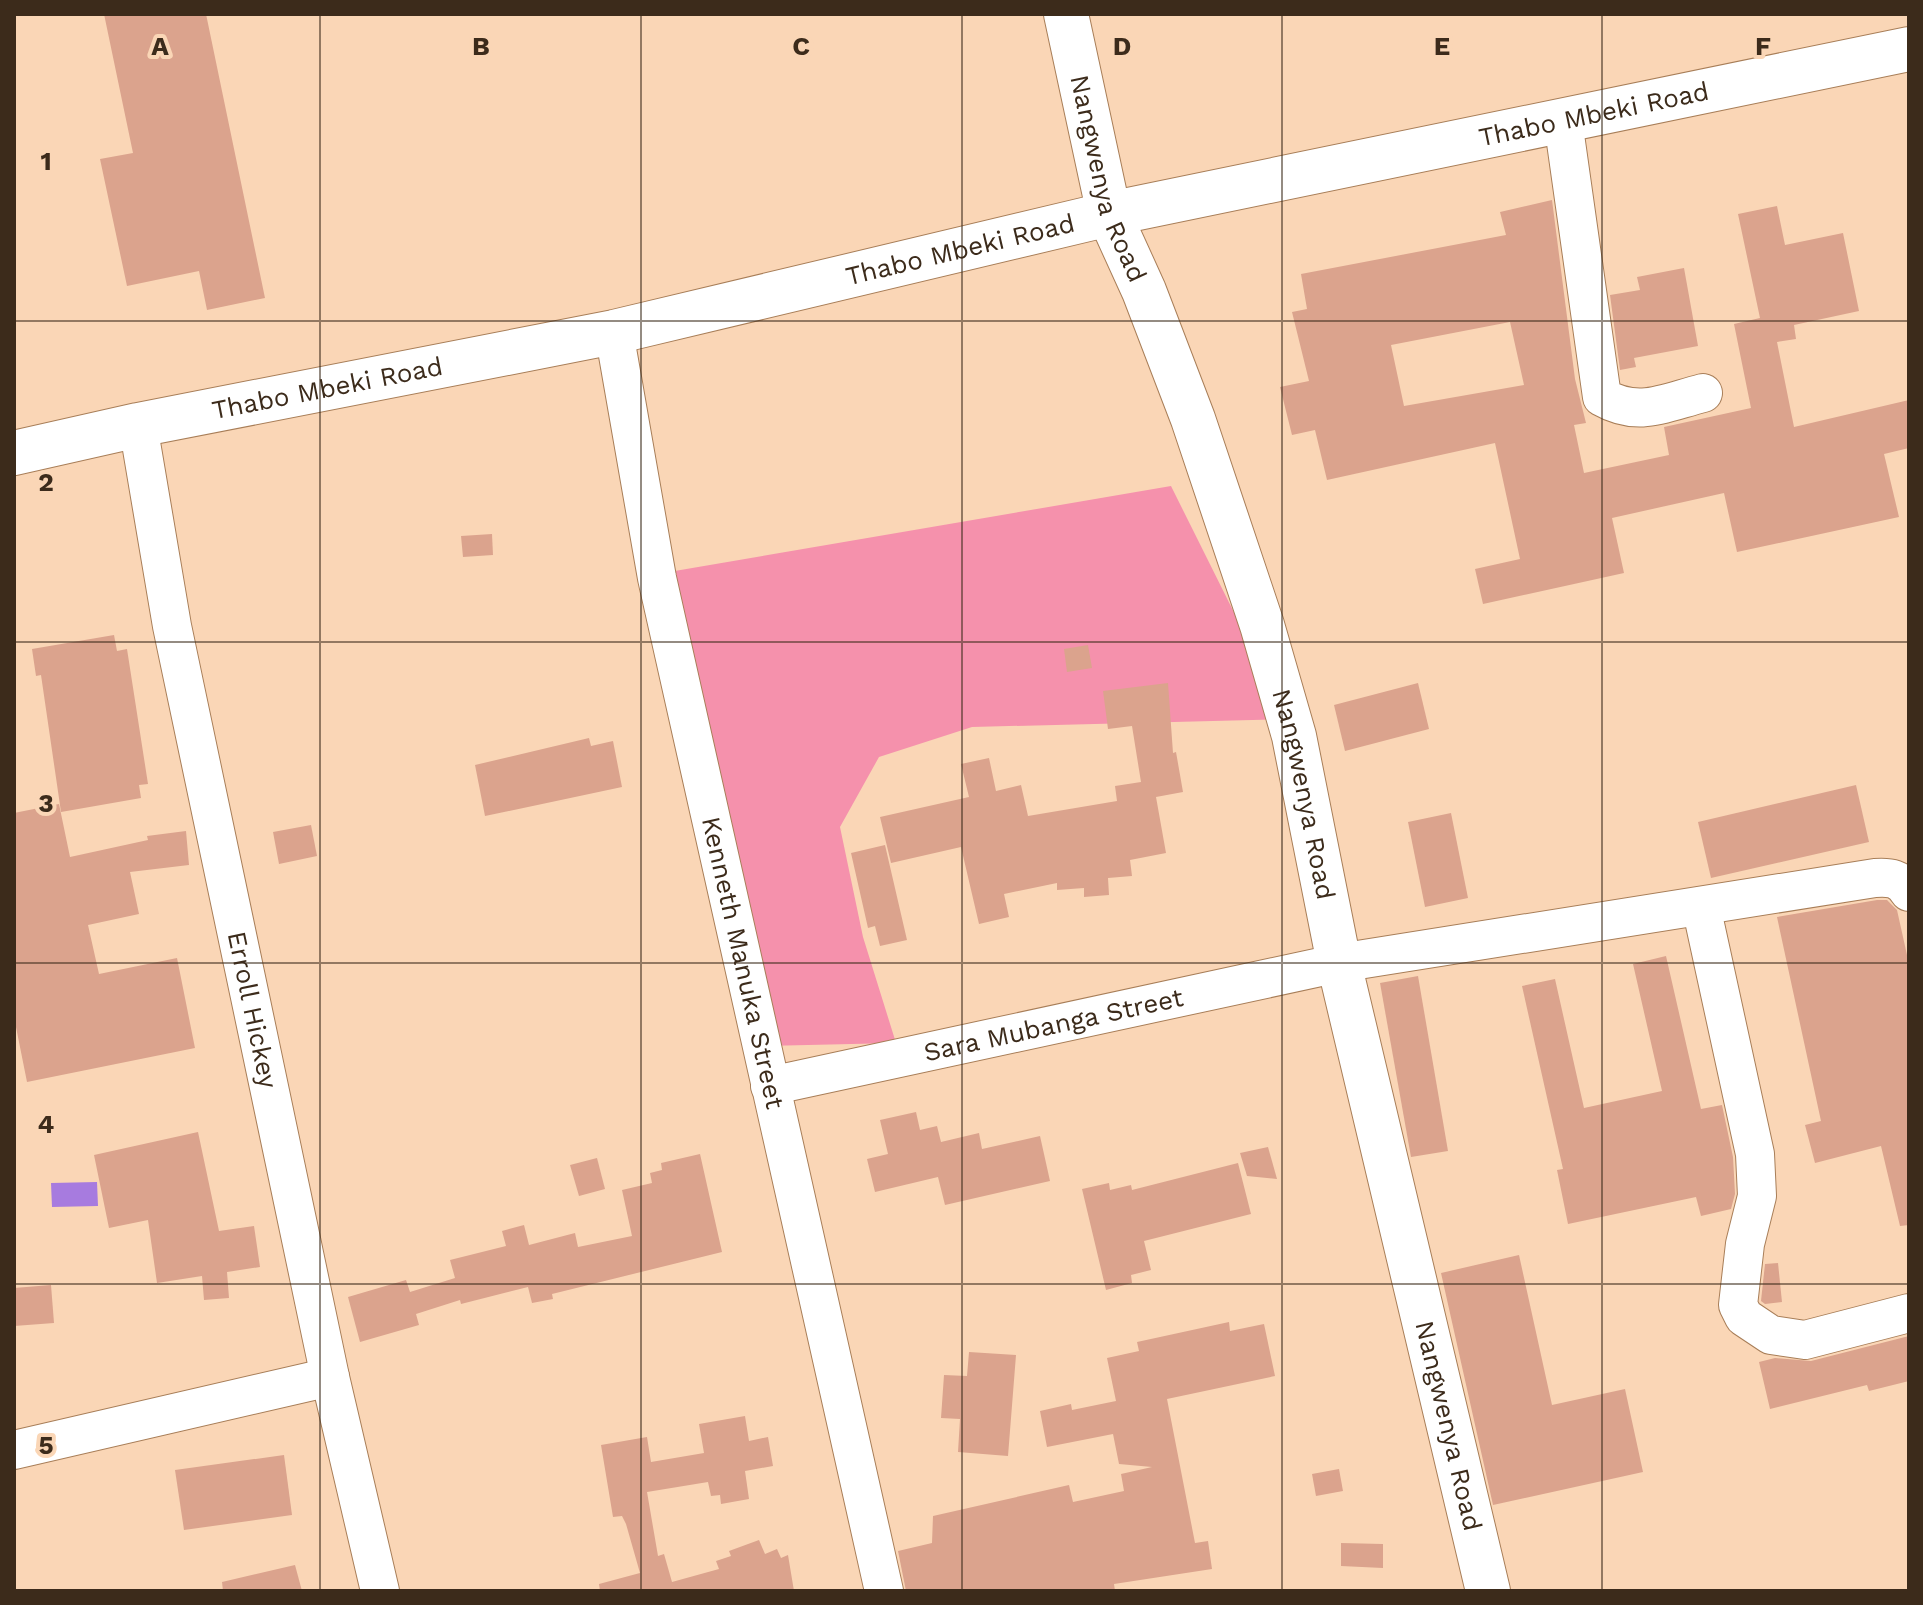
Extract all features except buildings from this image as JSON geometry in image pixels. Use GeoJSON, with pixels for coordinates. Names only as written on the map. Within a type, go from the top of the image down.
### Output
{"type":"FeatureCollection","features":[{"type":"Feature","properties":{"kind":"main road","name":"Nangwenya Road"},"geometry":{"type":"LineString","coordinates":[[1066,14],[1109,214],[1144,291],[1193,419],[1262,625],[1294,736],[1339,963],[1488,1591]]}},
{"type":"Feature","properties":{"kind":"main road","name":"Thabo Mbeki Road"},"geometry":{"type":"LineString","coordinates":[[14,453],[138,425],[614,332],[1109,214],[1909,49]]}},
{"type":"Feature","properties":{"kind":"street"},"geometry":{"type":"LineString","coordinates":[[1563,121],[1602,397],[1619,406],[1638,410],[1703,393]]}},
{"type":"Feature","properties":{"kind":"street","name":"Kenneth Manuka Street"},"geometry":{"type":"LineString","coordinates":[[614,332],[657,578],[884,1591]]}},
{"type":"Feature","properties":{"kind":"street","name":"Erroll Hickey"},"geometry":{"type":"LineString","coordinates":[[138,425],[172,626],[330,1377],[380,1591]]}},
{"type":"Feature","properties":{"kind":"street","name":"Sara Mubanga Street"},"geometry":{"type":"LineString","coordinates":[[770,1086],[1339,963],[1875,878],[1891,877],[1904,883],[1909,892]]}},
{"type":"Feature","properties":{"kind":"street"},"geometry":{"type":"LineString","coordinates":[[1701,906],[1755,1154],[1757,1196],[1745,1244],[1738,1305],[1744,1317],[1771,1335],[1805,1340],[1909,1313]]}},
{"type":"Feature","properties":{"kind":"street"},"geometry":{"type":"LineString","coordinates":[[14,1450],[330,1377]]}},
{"type":"Feature","properties":{"kind":"shaded area"},"geometry":{"type":"Polygon","coordinates":[[[1171,486],[1287,719],[972,727],[879,757],[840,827],[863,937],[896,1043],[764,1046],[663,573],[1171,486]]]}},
{"type":"Feature","properties":{"kind":"shaded area"},"geometry":{"type":"Polygon","coordinates":[[[97,1182],[98,1206],[52,1207],[51,1183],[97,1182]]]}}]}
